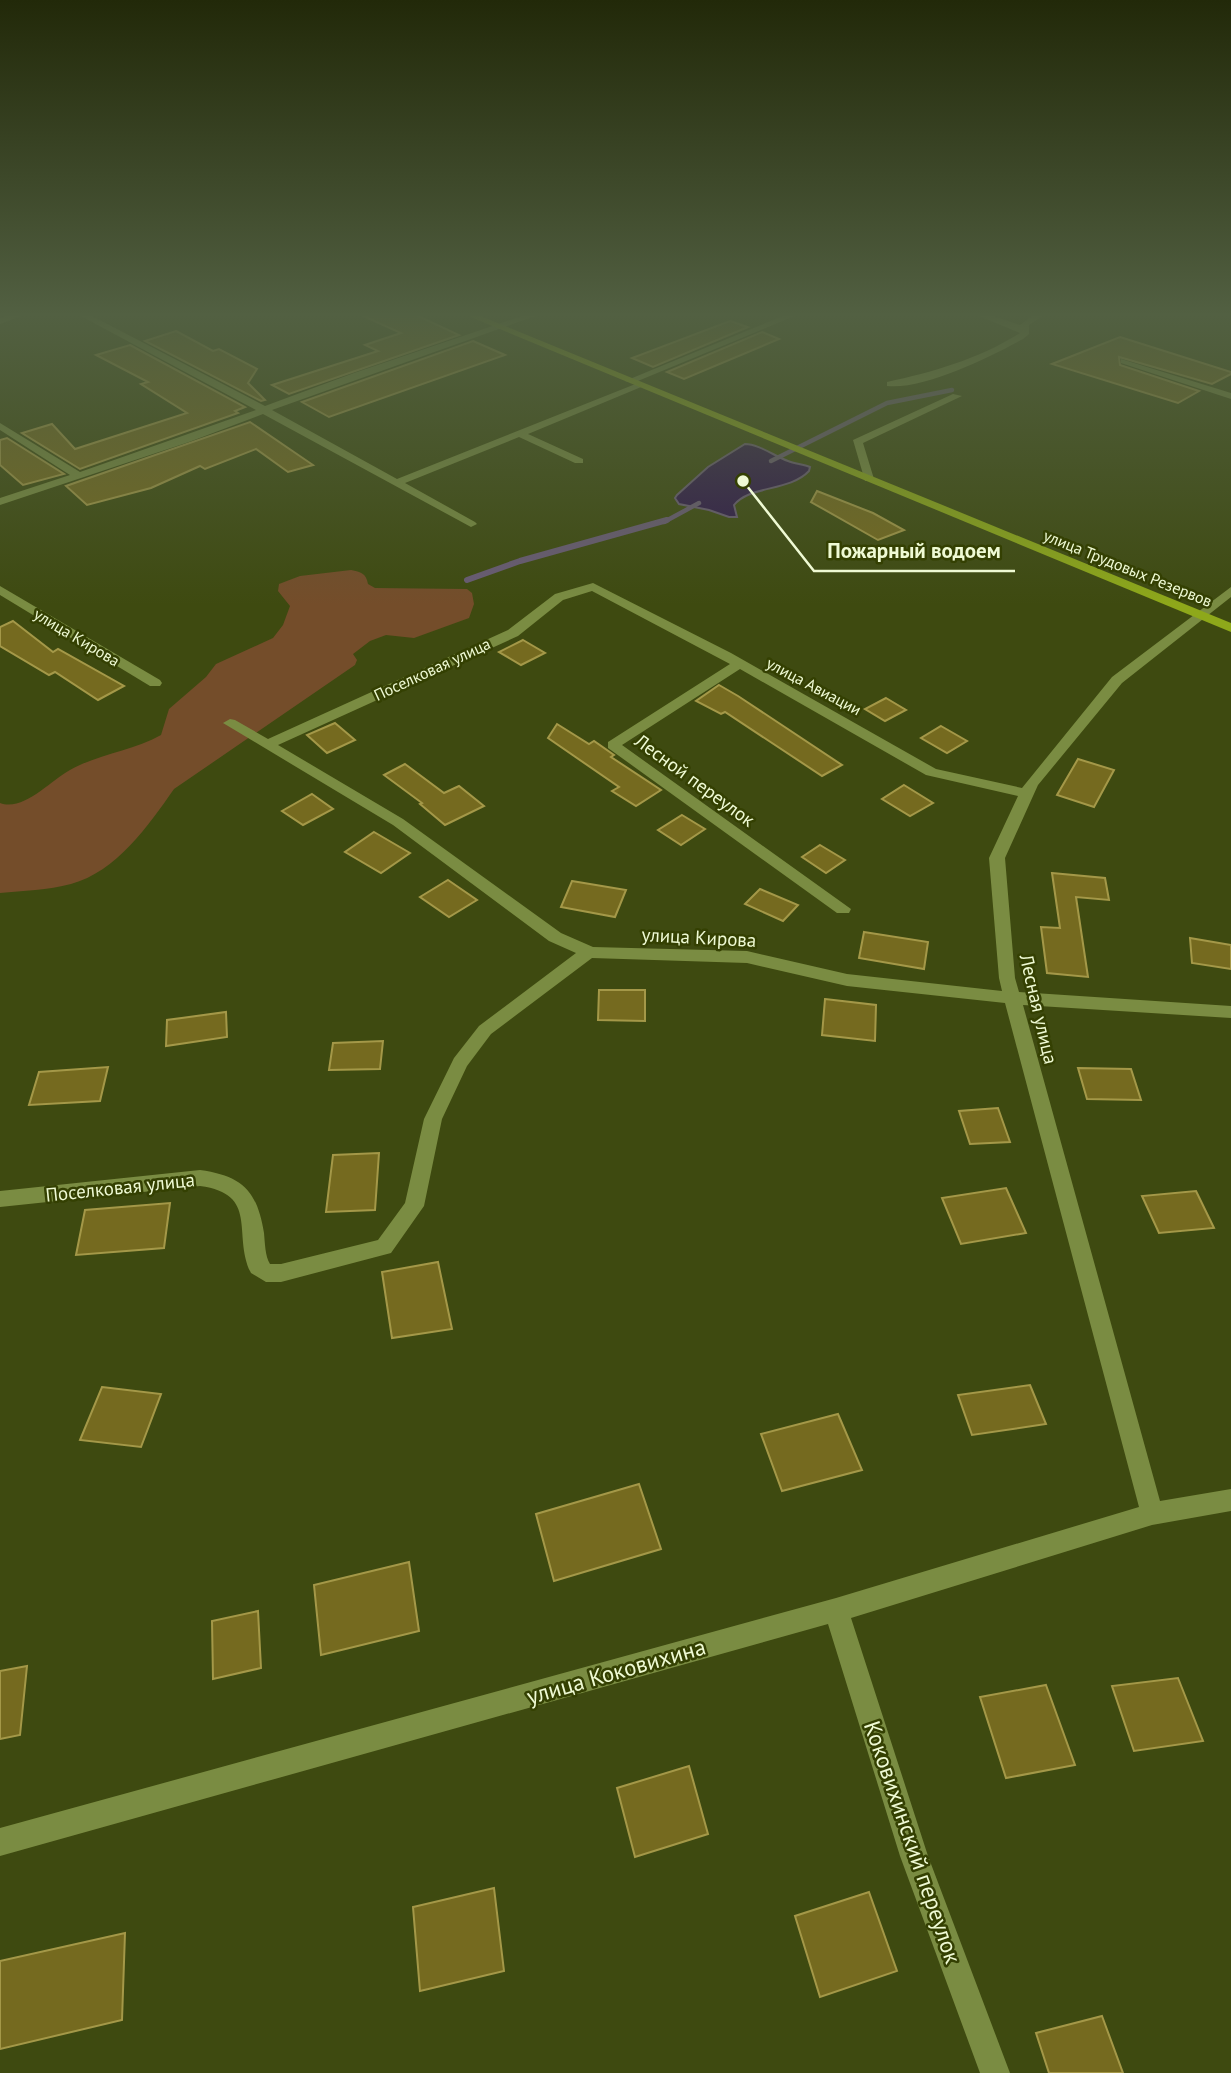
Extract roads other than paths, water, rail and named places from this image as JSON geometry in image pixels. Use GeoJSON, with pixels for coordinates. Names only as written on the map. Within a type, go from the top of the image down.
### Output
{"type":"FeatureCollection","features":[{"type":"Feature","properties":{"kind":"main road","name":"улица Трудовых Резервов"},"geometry":{"type":"LineString","coordinates":[[705,412],[1231,628]]}},
{"type":"Feature","properties":{"kind":"street"},"geometry":{"type":"LineString","coordinates":[[0,502],[259,412]]}},
{"type":"Feature","properties":{"kind":"street"},"geometry":{"type":"LineString","coordinates":[[267,412],[471,524]]}},
{"type":"Feature","properties":{"kind":"street"},"geometry":{"type":"LineString","coordinates":[[396,483],[570,412]]}},
{"type":"Feature","properties":{"kind":"street"},"geometry":{"type":"LineString","coordinates":[[869,479],[857,442],[923,412]]}},
{"type":"Feature","properties":{"kind":"street"},"geometry":{"type":"LineString","coordinates":[[0,426],[79,476]]}},
{"type":"Feature","properties":{"kind":"street"},"geometry":{"type":"LineString","coordinates":[[520,434],[579,461]]}},
{"type":"Feature","properties":{"kind":"street","name":"улица Авиации"},"geometry":{"type":"LineString","coordinates":[[593,587],[739,664],[931,772],[1027,794]]}},
{"type":"Feature","properties":{"kind":"street","name":"Поселковая улица"},"geometry":{"type":"LineString","coordinates":[[267,745],[513,633],[559,597],[593,587]]}},
{"type":"Feature","properties":{"kind":"street","name":"улица Кирова"},"geometry":{"type":"LineString","coordinates":[[0,590],[155,683]]}},
{"type":"Feature","properties":{"kind":"street","name":"Лесная улица"},"geometry":{"type":"LineString","coordinates":[[1152,1514],[1007,978],[997,858],[1031,784],[1117,680],[1231,591]]}},
{"type":"Feature","properties":{"kind":"street","name":"Лесной переулок"},"geometry":{"type":"LineString","coordinates":[[739,664],[613,745],[843,909]]}},
{"type":"Feature","properties":{"kind":"street","name":"улица Кирова"},"geometry":{"type":"LineString","coordinates":[[230,723],[398,822],[555,937],[589,952],[606,955],[747,957],[847,980],[1012,998],[1231,1012]]}},
{"type":"Feature","properties":{"kind":"street","name":"Поселковая улица"},"geometry":{"type":"LineString","coordinates":[[0,1199],[200,1178],[220,1179],[236,1186],[248,1204],[258,1267],[266,1273],[281,1273],[384,1247],[414,1206],[433,1119],[460,1063],[485,1030],[589,952]]}},
{"type":"Feature","properties":{"kind":"street","name":"улица Коковихина"},"geometry":{"type":"LineString","coordinates":[[0,1842],[836,1610],[1152,1514],[1231,1500]]}},
{"type":"Feature","properties":{"kind":"street","name":"Коковихинский переулок"},"geometry":{"type":"LineString","coordinates":[[836,1610],[914,1856],[995,2073]]}},
{"type":"Feature","properties":{"kind":"waterway"},"geometry":{"type":"LineString","coordinates":[[771,461],[870,412]]}},
{"type":"Feature","properties":{"kind":"waterway"},"geometry":{"type":"LineString","coordinates":[[664,522],[699,503]]}},
{"type":"Feature","properties":{"kind":"waterway"},"geometry":{"type":"LineString","coordinates":[[467,580],[520,561],[667,520]]}},
{"type":"Feature","properties":{"kind":"place","name":"Пожарный водоем"},"geometry":{"type":"Point","coordinates":[743,481]}}]}
